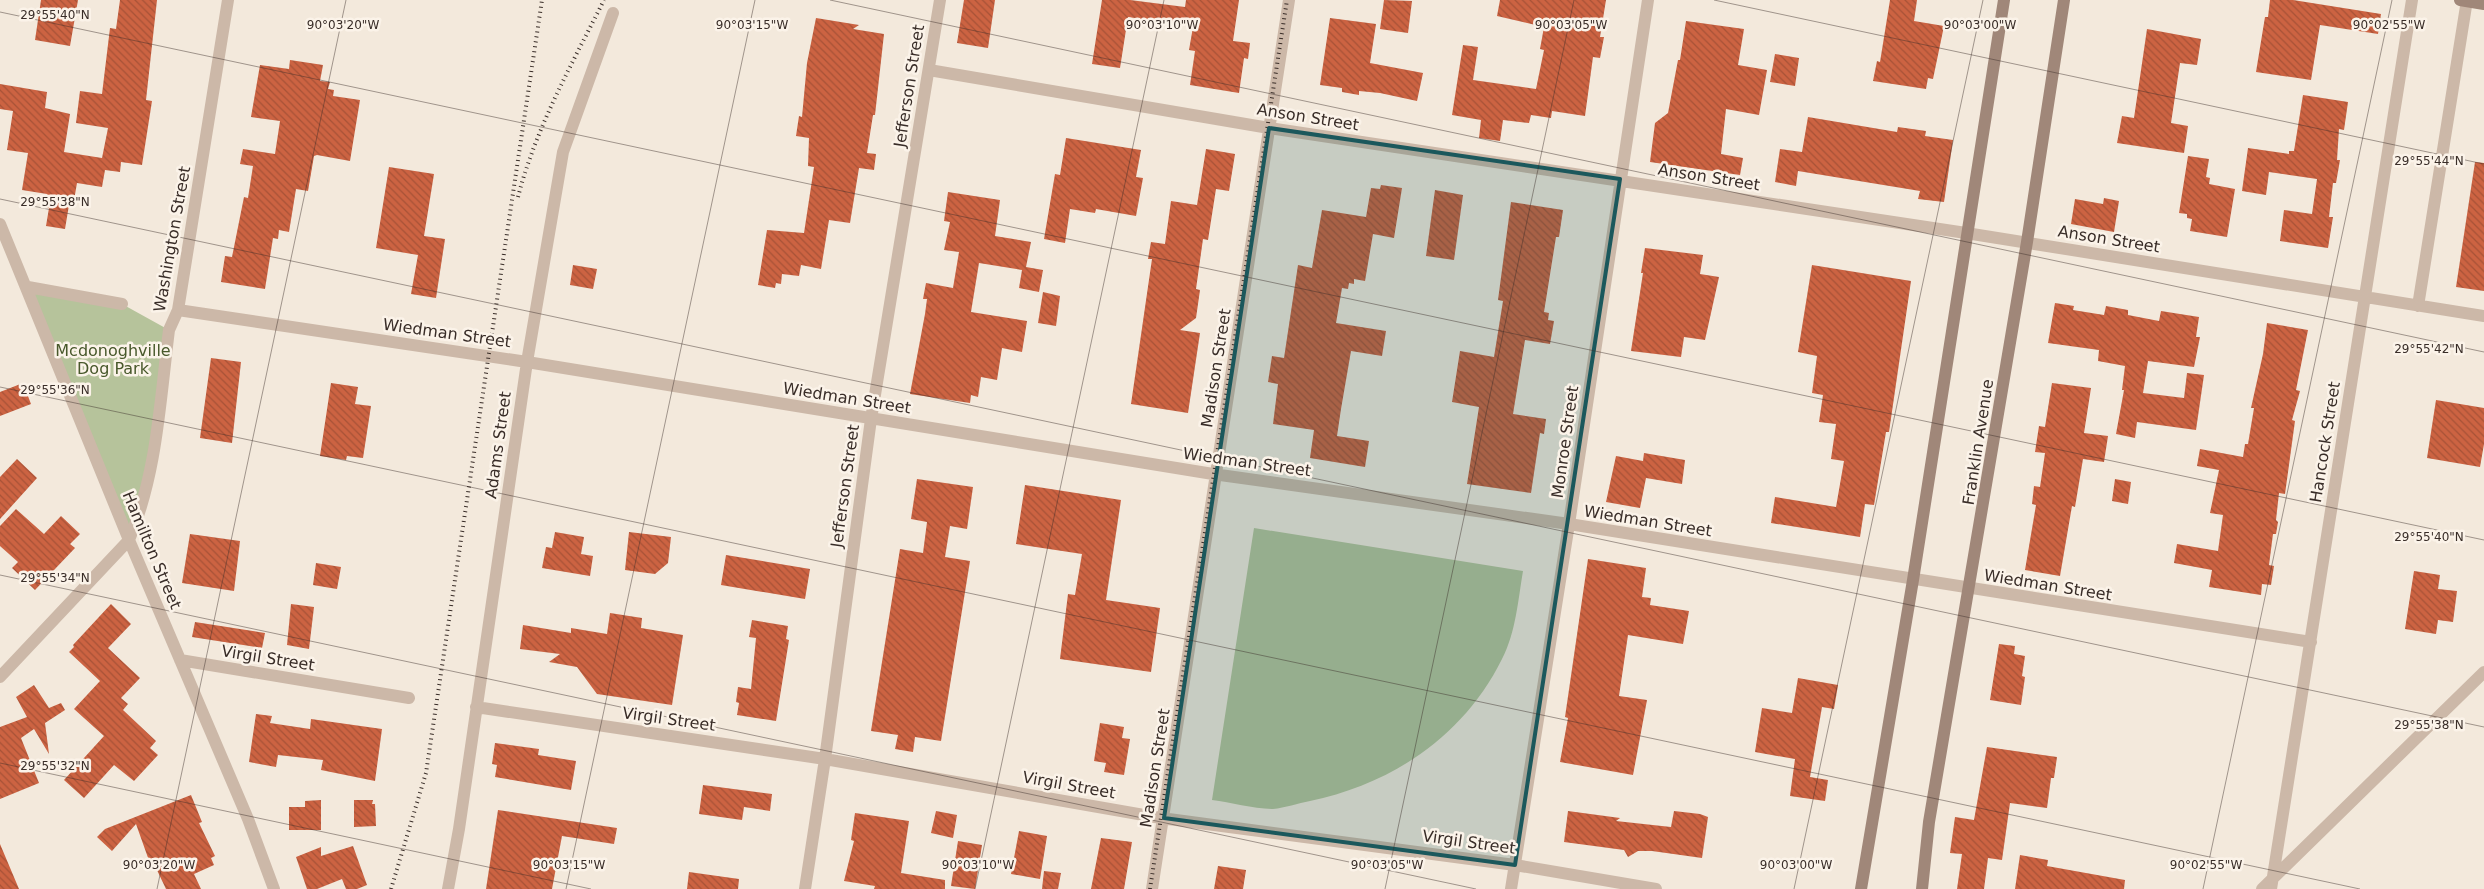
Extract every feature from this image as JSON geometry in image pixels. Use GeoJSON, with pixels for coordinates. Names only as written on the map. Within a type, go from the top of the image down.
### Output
{"type":"FeatureCollection","features":[{"type":"Feature","properties":{"kind":"main road"},"geometry":{"type":"LineString","coordinates":[[1861,889],[1913,580],[2004,0]]}},
{"type":"Feature","properties":{"kind":"main road","name":"Franklin Avenue"},"geometry":{"type":"LineString","coordinates":[[1922,889],[1929,822],[1970,589],[2027,242],[2064,0]]}},
{"type":"Feature","properties":{"kind":"main road"},"geometry":{"type":"LineString","coordinates":[[2465,0],[2484,4]]}},
{"type":"Feature","properties":{"kind":"street","name":"Washington Street"},"geometry":{"type":"LineString","coordinates":[[0,677],[129,540],[140,516],[150,478],[169,330],[178,310],[228,0]]}},
{"type":"Feature","properties":{"kind":"street","name":"Jefferson Street"},"geometry":{"type":"LineString","coordinates":[[805,889],[825,758],[871,419],[940,0]]}},
{"type":"Feature","properties":{"kind":"street","name":"Madison Street"},"geometry":{"type":"LineString","coordinates":[[1152,889],[1289,0]]}},
{"type":"Feature","properties":{"kind":"street","name":"Monroe Street"},"geometry":{"type":"LineString","coordinates":[[1511,889],[1569,524],[1648,0]]}},
{"type":"Feature","properties":{"kind":"street","name":"Hancock Street"},"geometry":{"type":"LineString","coordinates":[[2272,883],[2412,0]]}},
{"type":"Feature","properties":{"kind":"street"},"geometry":{"type":"LineString","coordinates":[[2418,306],[2465,0]]}},
{"type":"Feature","properties":{"kind":"street","name":"Adams Street"},"geometry":{"type":"LineString","coordinates":[[448,889],[527,362],[562,152],[612,13]]}},
{"type":"Feature","properties":{"kind":"street","name":"Anson Street"},"geometry":{"type":"LineString","coordinates":[[929,70],[1269,128],[1620,179],[2027,242],[2484,316]]}},
{"type":"Feature","properties":{"kind":"street","name":"Hamilton Street"},"geometry":{"type":"LineString","coordinates":[[0,224],[28,287],[129,540],[248,818],[274,889]]}},
{"type":"Feature","properties":{"kind":"street"},"geometry":{"type":"LineString","coordinates":[[28,287],[122,304]]}},
{"type":"Feature","properties":{"kind":"street","name":"Wiedman Street"},"geometry":{"type":"LineString","coordinates":[[178,310],[527,362],[1216,474],[1569,524],[2311,642]]}},
{"type":"Feature","properties":{"kind":"street","name":"Virgil Street"},"geometry":{"type":"LineString","coordinates":[[180,660],[409,698]]}},
{"type":"Feature","properties":{"kind":"street"},"geometry":{"type":"LineString","coordinates":[[2262,889],[2272,883],[2484,672]]}},
{"type":"Feature","properties":{"kind":"street","name":"Virgil Street"},"geometry":{"type":"LineString","coordinates":[[476,707],[825,758],[1164,818],[1515,865],[1656,889]]}},
{"type":"Feature","properties":{"kind":"highlighted area"},"geometry":{"type":"Polygon","coordinates":[[[1269,128],[1620,179],[1515,865],[1164,818],[1269,128]]]}},
{"type":"Feature","properties":{"kind":"green space","name":"Mcdonoghville Dog Park"},"geometry":{"type":"Polygon","coordinates":[[[28,287],[122,304],[169,330],[150,478],[129,540],[28,287]]]}},
{"type":"Feature","properties":{"kind":"green space"},"geometry":{"type":"Polygon","coordinates":[[[1254,528],[1523,571],[1518,604],[1507,649],[1486,687],[1468,711],[1446,733],[1397,769],[1369,782],[1340,793],[1273,809],[1212,800],[1254,528]]]}},
{"type":"Feature","properties":{"kind":"building"},"geometry":{"type":"Polygon","coordinates":[[[41,0],[78,0],[70,46],[35,40],[41,0]]]}},
{"type":"Feature","properties":{"kind":"building"},"geometry":{"type":"Polygon","coordinates":[[[120,0],[157,0],[146,100],[152,101],[142,165],[121,162],[120,172],[105,170],[102,187],[77,183],[73,206],[69,205],[65,229],[46,226],[49,208],[45,207],[47,194],[22,190],[28,153],[7,150],[13,111],[0,109],[0,84],[47,92],[45,108],[70,114],[64,152],[102,158],[108,128],[76,123],[80,91],[102,94],[110,28],[116,29],[120,0]]]}},
{"type":"Feature","properties":{"kind":"building"},"geometry":{"type":"Polygon","coordinates":[[[964,0],[995,0],[988,48],[957,43],[964,0]]]}},
{"type":"Feature","properties":{"kind":"building"},"geometry":{"type":"Polygon","coordinates":[[[1102,0],[1130,0],[1185,7],[1186,0],[1239,0],[1233,41],[1250,43],[1248,59],[1244,58],[1239,93],[1190,85],[1195,51],[1189,50],[1193,27],[1128,17],[1120,68],[1092,64],[1102,0]]]}},
{"type":"Feature","properties":{"kind":"building"},"geometry":{"type":"Polygon","coordinates":[[[1384,0],[1412,1],[1408,33],[1380,29],[1384,0]]]}},
{"type":"Feature","properties":{"kind":"building"},"geometry":{"type":"Polygon","coordinates":[[[1500,0],[1606,0],[1600,37],[1604,37],[1600,58],[1593,57],[1585,116],[1552,111],[1551,118],[1531,115],[1529,123],[1503,120],[1500,141],[1479,138],[1481,120],[1452,115],[1463,45],[1478,47],[1473,80],[1536,89],[1544,50],[1540,49],[1544,27],[1497,16],[1500,0]]]}},
{"type":"Feature","properties":{"kind":"building"},"geometry":{"type":"Polygon","coordinates":[[[1890,0],[1917,0],[1914,21],[1944,26],[1933,79],[1928,78],[1926,89],[1873,81],[1877,61],[1880,62],[1890,0]]]}},
{"type":"Feature","properties":{"kind":"building"},"geometry":{"type":"Polygon","coordinates":[[[2270,0],[2293,0],[2381,14],[2378,34],[2320,25],[2311,80],[2256,72],[2265,17],[2268,17],[2270,0]]]}},
{"type":"Feature","properties":{"kind":"building"},"geometry":{"type":"Polygon","coordinates":[[[816,18],[859,25],[853,29],[884,34],[875,115],[873,115],[867,153],[876,154],[874,170],[859,168],[850,223],[829,220],[821,269],[801,265],[799,276],[782,274],[781,284],[776,283],[775,288],[758,285],[767,230],[804,233],[814,167],[808,166],[809,138],[796,136],[799,116],[802,117],[807,63],[816,18]]]}},
{"type":"Feature","properties":{"kind":"building"},"geometry":{"type":"Polygon","coordinates":[[[1330,18],[1376,24],[1370,63],[1423,73],[1417,101],[1380,93],[1359,91],[1359,95],[1342,92],[1342,88],[1320,85],[1330,18]]]}},
{"type":"Feature","properties":{"kind":"building"},"geometry":{"type":"Polygon","coordinates":[[[1686,21],[1744,29],[1738,65],[1767,70],[1759,115],[1726,109],[1721,154],[1743,158],[1740,175],[1650,162],[1655,123],[1668,113],[1678,60],[1680,60],[1686,21]]]}},
{"type":"Feature","properties":{"kind":"building"},"geometry":{"type":"Polygon","coordinates":[[[2147,29],[2201,39],[2197,65],[2180,63],[2171,123],[2188,126],[2184,153],[2117,143],[2122,116],[2134,118],[2147,29]]]}},
{"type":"Feature","properties":{"kind":"building"},"geometry":{"type":"Polygon","coordinates":[[[1775,54],[1799,58],[1795,86],[1770,82],[1775,54]]]}},
{"type":"Feature","properties":{"kind":"building"},"geometry":{"type":"Polygon","coordinates":[[[290,60],[323,65],[320,81],[330,82],[328,89],[334,90],[333,96],[360,100],[350,161],[314,156],[308,191],[296,189],[289,232],[279,230],[278,239],[273,238],[265,289],[221,282],[225,256],[232,257],[244,197],[248,198],[253,166],[240,164],[243,149],[275,154],[280,121],[251,117],[260,65],[289,69],[290,60]]]}},
{"type":"Feature","properties":{"kind":"building"},"geometry":{"type":"Polygon","coordinates":[[[2303,95],[2348,102],[2344,130],[2339,129],[2337,160],[2340,160],[2336,183],[2333,183],[2329,217],[2333,217],[2328,248],[2280,241],[2284,210],[2312,214],[2317,179],[2269,172],[2266,195],[2242,191],[2248,148],[2289,154],[2289,151],[2294,151],[2303,95]]]}},
{"type":"Feature","properties":{"kind":"building"},"geometry":{"type":"Polygon","coordinates":[[[1808,117],[1897,132],[1898,127],[1926,131],[1925,136],[1953,140],[1944,202],[1918,199],[1920,191],[1798,171],[1796,186],[1775,182],[1780,149],[1802,152],[1808,117]]]}},
{"type":"Feature","properties":{"kind":"building"},"geometry":{"type":"Polygon","coordinates":[[[1066,138],[1141,150],[1136,177],[1143,178],[1136,216],[1096,209],[1095,213],[1070,209],[1065,243],[1044,239],[1055,174],[1060,175],[1066,138]]]}},
{"type":"Feature","properties":{"kind":"building"},"geometry":{"type":"Polygon","coordinates":[[[1206,149],[1235,154],[1229,191],[1216,189],[1208,240],[1203,239],[1196,289],[1200,290],[1196,318],[1180,330],[1200,333],[1188,413],[1131,404],[1152,259],[1148,259],[1151,242],[1165,244],[1171,201],[1197,205],[1206,149]]]}},
{"type":"Feature","properties":{"kind":"building"},"geometry":{"type":"Polygon","coordinates":[[[2188,156],[2209,159],[2206,177],[2210,178],[2209,184],[2235,189],[2227,237],[2190,231],[2192,219],[2187,218],[2187,214],[2179,213],[2188,156]]]}},
{"type":"Feature","properties":{"kind":"building"},"geometry":{"type":"Polygon","coordinates":[[[2475,162],[2484,163],[2484,291],[2456,287],[2475,162]]]}},
{"type":"Feature","properties":{"kind":"building"},"geometry":{"type":"Polygon","coordinates":[[[389,167],[434,174],[424,236],[445,239],[436,298],[411,294],[418,255],[376,248],[389,167]]]}},
{"type":"Feature","properties":{"kind":"building"},"geometry":{"type":"Polygon","coordinates":[[[1381,185],[1402,188],[1394,238],[1373,234],[1365,281],[1354,279],[1354,284],[1349,283],[1348,289],[1342,288],[1336,323],[1386,331],[1382,356],[1351,351],[1341,409],[1337,436],[1369,441],[1365,467],[1310,458],[1314,430],[1273,424],[1278,384],[1268,382],[1272,356],[1284,358],[1298,265],[1312,268],[1322,210],[1366,217],[1371,188],[1380,189],[1381,185]]]}},
{"type":"Feature","properties":{"kind":"building"},"geometry":{"type":"Polygon","coordinates":[[[1435,190],[1463,195],[1454,260],[1426,256],[1435,190]]]}},
{"type":"Feature","properties":{"kind":"building"},"geometry":{"type":"Polygon","coordinates":[[[948,192],[1000,200],[995,236],[1031,242],[1026,267],[1043,270],[1039,292],[1019,288],[1022,270],[979,263],[971,312],[1027,321],[1022,352],[1002,348],[997,380],[981,377],[978,397],[971,395],[970,403],[910,394],[925,314],[927,299],[923,299],[926,283],[953,288],[959,252],[944,250],[950,222],[944,221],[948,192]]]}},
{"type":"Feature","properties":{"kind":"building"},"geometry":{"type":"Polygon","coordinates":[[[2104,198],[2119,201],[2114,232],[2071,224],[2075,199],[2103,204],[2104,198]]]}},
{"type":"Feature","properties":{"kind":"building"},"geometry":{"type":"Polygon","coordinates":[[[1511,202],[1563,210],[1559,237],[1556,237],[1544,312],[1549,313],[1548,320],[1554,321],[1550,344],[1525,340],[1513,414],[1546,419],[1544,434],[1540,433],[1531,493],[1467,484],[1479,407],[1452,402],[1460,351],[1494,357],[1503,301],[1498,300],[1511,202]]]}},
{"type":"Feature","properties":{"kind":"building"},"geometry":{"type":"Polygon","coordinates":[[[1645,248],[1703,255],[1700,274],[1719,277],[1705,340],[1684,337],[1681,357],[1631,351],[1645,248]]]}},
{"type":"Feature","properties":{"kind":"building"},"geometry":{"type":"Polygon","coordinates":[[[573,265],[597,269],[593,289],[570,285],[573,265]]]}},
{"type":"Feature","properties":{"kind":"building"},"geometry":{"type":"Polygon","coordinates":[[[1812,265],[1911,281],[1889,432],[1886,432],[1874,505],[1865,504],[1860,537],[1771,523],[1775,497],[1836,507],[1844,461],[1831,459],[1836,424],[1819,422],[1823,395],[1812,393],[1817,356],[1798,352],[1812,265]]]}},
{"type":"Feature","properties":{"kind":"building"},"geometry":{"type":"Polygon","coordinates":[[[1043,292],[1060,296],[1056,326],[1038,323],[1043,292]]]}},
{"type":"Feature","properties":{"kind":"building"},"geometry":{"type":"Polygon","coordinates":[[[2055,303],[2074,306],[2073,310],[2104,315],[2106,306],[2128,310],[2128,315],[2159,321],[2161,311],[2199,317],[2196,337],[2200,337],[2194,367],[2148,361],[2143,393],[2184,398],[2187,373],[2204,375],[2196,430],[2137,422],[2135,438],[2116,434],[2124,390],[2122,390],[2125,366],[2098,361],[2099,350],[2048,343],[2055,303]]]}},
{"type":"Feature","properties":{"kind":"building"},"geometry":{"type":"Polygon","coordinates":[[[2267,323],[2308,330],[2296,390],[2300,391],[2292,420],[2295,421],[2285,494],[2279,493],[2276,520],[2278,522],[2276,534],[2273,534],[2269,565],[2274,566],[2271,585],[2262,584],[2261,595],[2209,587],[2212,570],[2174,563],[2177,544],[2218,551],[2223,515],[2210,513],[2219,470],[2197,466],[2200,449],[2243,457],[2245,444],[2248,444],[2254,408],[2251,408],[2263,354],[2267,323]]]}},
{"type":"Feature","properties":{"kind":"building"},"geometry":{"type":"Polygon","coordinates":[[[211,358],[241,362],[232,443],[200,438],[211,358]]]}},
{"type":"Feature","properties":{"kind":"building"},"geometry":{"type":"Polygon","coordinates":[[[23,383],[31,404],[0,416],[0,392],[23,383]]]}},
{"type":"Feature","properties":{"kind":"building"},"geometry":{"type":"Polygon","coordinates":[[[331,383],[358,387],[355,404],[371,406],[363,458],[347,456],[346,460],[320,456],[331,383]]]}},
{"type":"Feature","properties":{"kind":"building"},"geometry":{"type":"Polygon","coordinates":[[[2052,383],[2091,388],[2084,433],[2108,436],[2104,462],[2083,459],[2075,507],[2072,506],[2060,576],[2025,570],[2036,505],[2032,504],[2034,486],[2040,487],[2045,453],[2035,452],[2039,426],[2045,427],[2052,383]]]}},
{"type":"Feature","properties":{"kind":"building"},"geometry":{"type":"Polygon","coordinates":[[[2436,400],[2484,408],[2484,444],[2480,467],[2427,458],[2436,400]]]}},
{"type":"Feature","properties":{"kind":"building"},"geometry":{"type":"Polygon","coordinates":[[[1644,453],[1685,460],[1682,484],[1646,478],[1640,508],[1606,502],[1616,456],[1643,461],[1644,453]]]}},
{"type":"Feature","properties":{"kind":"building"},"geometry":{"type":"Polygon","coordinates":[[[17,459],[37,478],[0,519],[0,477],[17,459]]]}},
{"type":"Feature","properties":{"kind":"building"},"geometry":{"type":"Polygon","coordinates":[[[917,479],[973,487],[967,529],[950,526],[945,557],[970,561],[941,741],[915,737],[913,752],[895,749],[898,735],[871,731],[900,549],[923,553],[927,522],[911,519],[917,479]]]}},
{"type":"Feature","properties":{"kind":"building"},"geometry":{"type":"Polygon","coordinates":[[[2115,479],[2131,482],[2128,504],[2112,501],[2115,479]]]}},
{"type":"Feature","properties":{"kind":"building"},"geometry":{"type":"Polygon","coordinates":[[[1025,485],[1121,500],[1106,600],[1160,608],[1151,672],[1060,659],[1068,594],[1075,595],[1082,554],[1016,544],[1025,485]]]}},
{"type":"Feature","properties":{"kind":"building"},"geometry":{"type":"Polygon","coordinates":[[[16,509],[44,534],[61,516],[80,534],[70,544],[75,548],[35,590],[12,568],[18,562],[0,546],[0,526],[16,509]]]}},
{"type":"Feature","properties":{"kind":"building"},"geometry":{"type":"Polygon","coordinates":[[[555,532],[584,537],[581,554],[593,556],[590,576],[542,568],[546,547],[552,548],[555,532]]]}},
{"type":"Feature","properties":{"kind":"building"},"geometry":{"type":"Polygon","coordinates":[[[629,532],[671,537],[668,563],[655,574],[625,570],[629,532]]]}},
{"type":"Feature","properties":{"kind":"building"},"geometry":{"type":"Polygon","coordinates":[[[190,534],[240,541],[234,591],[182,583],[190,534]]]}},
{"type":"Feature","properties":{"kind":"building"},"geometry":{"type":"Polygon","coordinates":[[[726,555],[810,569],[805,599],[721,585],[726,555]]]}},
{"type":"Feature","properties":{"kind":"building"},"geometry":{"type":"Polygon","coordinates":[[[1588,559],[1646,568],[1642,597],[1651,598],[1650,605],[1689,611],[1683,644],[1628,635],[1619,696],[1647,700],[1633,775],[1560,762],[1568,718],[1565,717],[1588,559]]]}},
{"type":"Feature","properties":{"kind":"building"},"geometry":{"type":"Polygon","coordinates":[[[316,563],[341,567],[337,589],[313,585],[316,563]]]}},
{"type":"Feature","properties":{"kind":"building"},"geometry":{"type":"Polygon","coordinates":[[[2414,571],[2440,575],[2438,589],[2457,591],[2453,622],[2438,620],[2436,634],[2405,629],[2414,571]]]}},
{"type":"Feature","properties":{"kind":"building"},"geometry":{"type":"Polygon","coordinates":[[[111,604],[131,624],[108,648],[140,678],[121,698],[128,704],[123,710],[156,741],[150,748],[158,755],[134,781],[114,765],[84,798],[64,780],[104,736],[74,709],[100,681],[69,652],[74,647],[73,645],[111,604]]]}},
{"type":"Feature","properties":{"kind":"building"},"geometry":{"type":"Polygon","coordinates":[[[291,604],[314,607],[309,649],[287,645],[291,604]]]}},
{"type":"Feature","properties":{"kind":"building"},"geometry":{"type":"Polygon","coordinates":[[[610,613],[642,618],[641,628],[683,635],[672,705],[597,694],[577,667],[549,662],[560,654],[520,649],[523,625],[571,633],[571,628],[607,634],[610,613]]]}},
{"type":"Feature","properties":{"kind":"building"},"geometry":{"type":"Polygon","coordinates":[[[752,620],[788,626],[786,639],[789,640],[776,721],[737,715],[739,703],[736,702],[738,687],[751,689],[756,638],[749,637],[752,620]]]}},
{"type":"Feature","properties":{"kind":"building"},"geometry":{"type":"Polygon","coordinates":[[[195,622],[265,633],[262,648],[192,637],[195,622]]]}},
{"type":"Feature","properties":{"kind":"building"},"geometry":{"type":"Polygon","coordinates":[[[1999,644],[2015,646],[2014,654],[2025,656],[2022,676],[2025,677],[2021,705],[1990,700],[1999,644]]]}},
{"type":"Feature","properties":{"kind":"building"},"geometry":{"type":"Polygon","coordinates":[[[1798,678],[1838,685],[1834,709],[1822,707],[1810,777],[1828,780],[1825,801],[1790,796],[1795,759],[1755,752],[1762,708],[1792,713],[1798,678]]]}},
{"type":"Feature","properties":{"kind":"building"},"geometry":{"type":"Polygon","coordinates":[[[34,685],[49,708],[61,703],[65,710],[45,723],[49,754],[34,729],[21,738],[39,783],[0,799],[0,727],[27,717],[16,697],[34,685]]]}},
{"type":"Feature","properties":{"kind":"building"},"geometry":{"type":"Polygon","coordinates":[[[256,714],[272,716],[270,723],[310,729],[311,719],[382,729],[375,781],[321,770],[323,760],[278,755],[276,767],[249,762],[256,714]]]}},
{"type":"Feature","properties":{"kind":"building"},"geometry":{"type":"Polygon","coordinates":[[[1100,723],[1124,727],[1122,738],[1130,739],[1124,775],[1104,772],[1106,763],[1094,761],[1100,723]]]}},
{"type":"Feature","properties":{"kind":"building"},"geometry":{"type":"Polygon","coordinates":[[[495,743],[539,749],[538,755],[576,761],[571,790],[495,777],[497,765],[492,764],[495,743]]]}},
{"type":"Feature","properties":{"kind":"building"},"geometry":{"type":"Polygon","coordinates":[[[1987,747],[2057,757],[2054,778],[2051,778],[2047,808],[2010,803],[2002,860],[1988,858],[1984,889],[1957,889],[1962,854],[1950,853],[1955,817],[1974,820],[1987,747]]]}},
{"type":"Feature","properties":{"kind":"building"},"geometry":{"type":"Polygon","coordinates":[[[703,785],[772,794],[770,811],[744,807],[742,820],[699,814],[703,785]]]}},
{"type":"Feature","properties":{"kind":"building"},"geometry":{"type":"Polygon","coordinates":[[[191,795],[202,822],[199,823],[215,856],[211,858],[214,865],[194,874],[201,889],[166,889],[156,868],[152,869],[136,824],[112,851],[97,837],[105,829],[191,795]]]}},
{"type":"Feature","properties":{"kind":"building"},"geometry":{"type":"Polygon","coordinates":[[[321,800],[321,830],[289,830],[289,807],[305,807],[305,801],[321,800]]]}},
{"type":"Feature","properties":{"kind":"building"},"geometry":{"type":"Polygon","coordinates":[[[354,800],[373,800],[372,804],[375,804],[376,826],[354,827],[354,800]]]}},
{"type":"Feature","properties":{"kind":"building"},"geometry":{"type":"Polygon","coordinates":[[[498,810],[617,828],[614,844],[562,836],[552,889],[486,889],[498,810]]]}},
{"type":"Feature","properties":{"kind":"building"},"geometry":{"type":"Polygon","coordinates":[[[936,811],[957,815],[953,838],[931,833],[936,811]]]}},
{"type":"Feature","properties":{"kind":"building"},"geometry":{"type":"Polygon","coordinates":[[[1568,811],[1620,818],[1616,821],[1671,827],[1674,811],[1700,814],[1708,817],[1702,858],[1652,851],[1638,851],[1628,857],[1624,850],[1564,842],[1568,811]]]}},
{"type":"Feature","properties":{"kind":"building"},"geometry":{"type":"Polygon","coordinates":[[[855,813],[909,821],[901,873],[945,880],[945,889],[874,889],[875,886],[844,881],[854,841],[851,840],[855,813]]]}},
{"type":"Feature","properties":{"kind":"building"},"geometry":{"type":"Polygon","coordinates":[[[1019,831],[1047,836],[1040,879],[1011,874],[1019,831]]]}},
{"type":"Feature","properties":{"kind":"building"},"geometry":{"type":"Polygon","coordinates":[[[1101,838],[1132,842],[1124,889],[1091,889],[1101,838]]]}},
{"type":"Feature","properties":{"kind":"building"},"geometry":{"type":"Polygon","coordinates":[[[958,841],[982,845],[975,889],[951,886],[958,841]]]}},
{"type":"Feature","properties":{"kind":"building"},"geometry":{"type":"Polygon","coordinates":[[[0,844],[19,889],[0,889],[0,844]]]}},
{"type":"Feature","properties":{"kind":"building"},"geometry":{"type":"Polygon","coordinates":[[[353,846],[367,885],[357,889],[346,889],[342,879],[317,889],[307,889],[296,857],[321,847],[321,856],[353,846]]]}},
{"type":"Feature","properties":{"kind":"building"},"geometry":{"type":"Polygon","coordinates":[[[2020,855],[2048,860],[2047,866],[2125,880],[2124,889],[2015,889],[2020,855]]]}},
{"type":"Feature","properties":{"kind":"building"},"geometry":{"type":"Polygon","coordinates":[[[1218,866],[1246,870],[1243,889],[1214,889],[1218,866]]]}},
{"type":"Feature","properties":{"kind":"building"},"geometry":{"type":"Polygon","coordinates":[[[1044,871],[1061,873],[1058,889],[1042,889],[1044,871]]]}},
{"type":"Feature","properties":{"kind":"building"},"geometry":{"type":"Polygon","coordinates":[[[689,872],[739,879],[738,889],[687,889],[689,872]]]}},
{"type":"Feature","properties":{"kind":"railway"},"geometry":{"type":"LineString","coordinates":[[391,889],[426,773],[542,0]]}},
{"type":"Feature","properties":{"kind":"railway"},"geometry":{"type":"LineString","coordinates":[[518,197],[545,121],[567,72],[604,0]]}},
{"type":"Feature","properties":{"kind":"railway"},"geometry":{"type":"LineString","coordinates":[[1150,889],[1287,0]]}}]}
